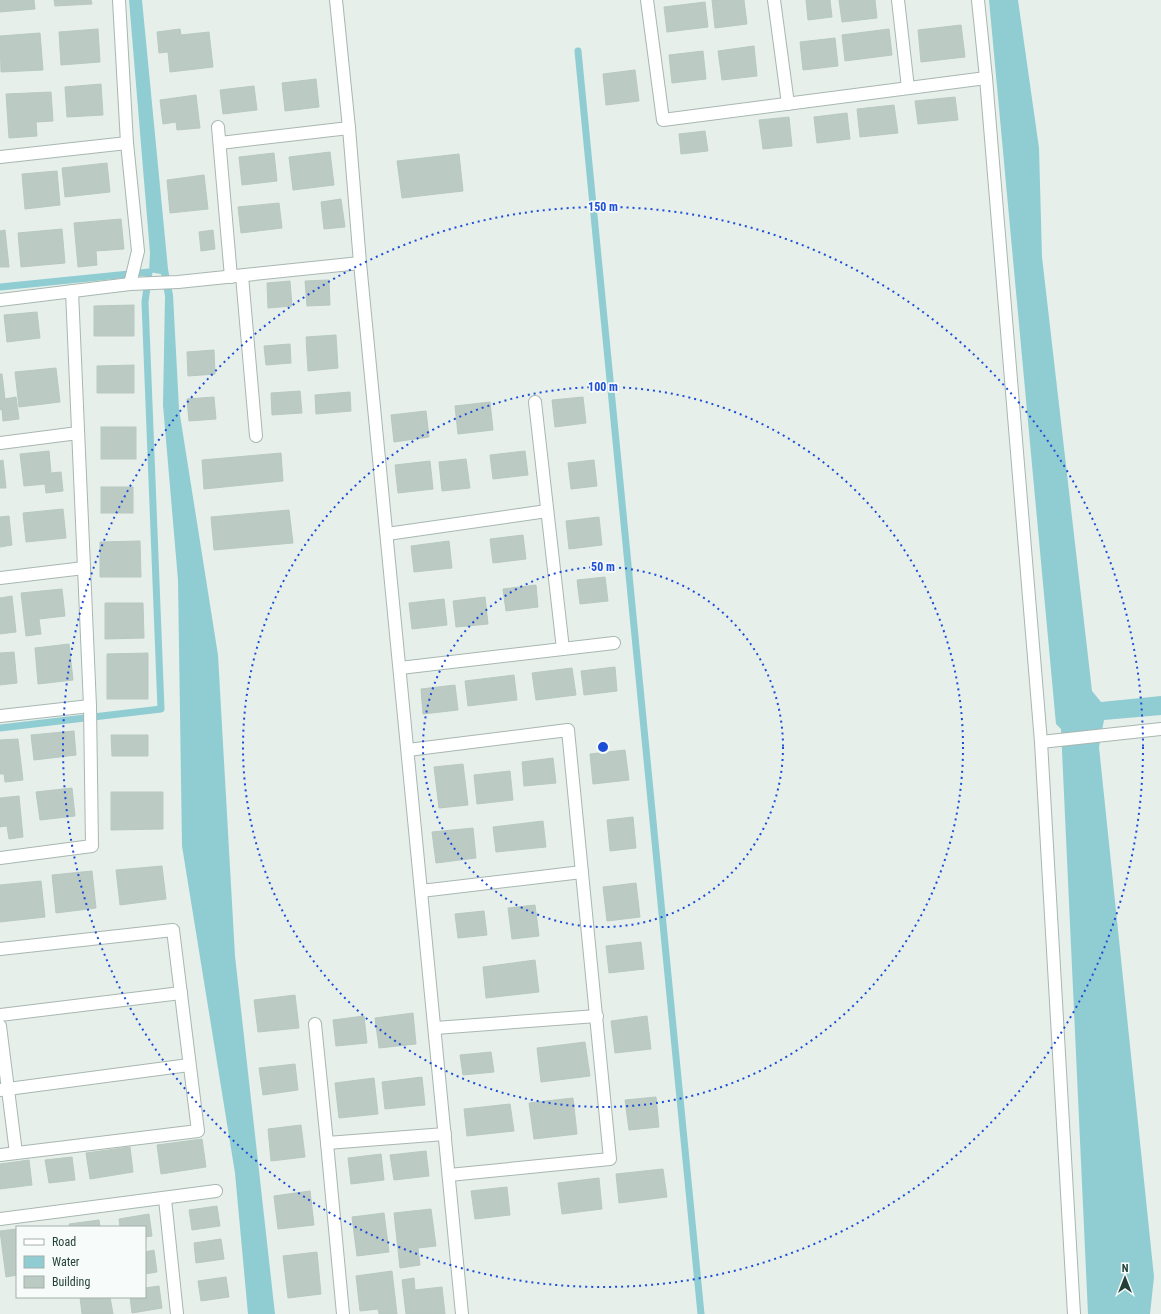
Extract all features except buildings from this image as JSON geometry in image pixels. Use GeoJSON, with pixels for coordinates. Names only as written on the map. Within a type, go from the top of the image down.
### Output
{"type":"FeatureCollection","features":[{"type":"Feature","properties":{"kind":"street"},"geometry":{"type":"LineString","coordinates":[[119,0],[127,143],[138,250],[134,265],[135,284]]}},
{"type":"Feature","properties":{"kind":"street"},"geometry":{"type":"LineString","coordinates":[[336,0],[349,128],[360,263],[462,1314]]}},
{"type":"Feature","properties":{"kind":"street"},"geometry":{"type":"LineString","coordinates":[[647,0],[663,120],[986,78]]}},
{"type":"Feature","properties":{"kind":"street"},"geometry":{"type":"LineString","coordinates":[[774,0],[788,104]]}},
{"type":"Feature","properties":{"kind":"street"},"geometry":{"type":"LineString","coordinates":[[898,0],[908,88]]}},
{"type":"Feature","properties":{"kind":"street"},"geometry":{"type":"LineString","coordinates":[[978,0],[986,78],[1042,742],[1074,1314]]}},
{"type":"Feature","properties":{"kind":"street"},"geometry":{"type":"LineString","coordinates":[[218,127],[256,436]]}},
{"type":"Feature","properties":{"kind":"street"},"geometry":{"type":"LineString","coordinates":[[220,143],[349,128]]}},
{"type":"Feature","properties":{"kind":"street"},"geometry":{"type":"LineString","coordinates":[[0,158],[127,143]]}},
{"type":"Feature","properties":{"kind":"street"},"geometry":{"type":"LineString","coordinates":[[0,300],[135,284],[178,282],[360,263]]}},
{"type":"Feature","properties":{"kind":"street"},"geometry":{"type":"LineString","coordinates":[[0,858],[92,846],[90,706],[72,291]]}},
{"type":"Feature","properties":{"kind":"street"},"geometry":{"type":"LineString","coordinates":[[535,402],[563,649]]}},
{"type":"Feature","properties":{"kind":"street"},"geometry":{"type":"LineString","coordinates":[[0,443],[78,433]]}},
{"type":"Feature","properties":{"kind":"street"},"geometry":{"type":"LineString","coordinates":[[387,534],[547,511]]}},
{"type":"Feature","properties":{"kind":"street"},"geometry":{"type":"LineString","coordinates":[[0,578],[84,568]]}},
{"type":"Feature","properties":{"kind":"street"},"geometry":{"type":"LineString","coordinates":[[400,668],[614,643]]}},
{"type":"Feature","properties":{"kind":"street"},"geometry":{"type":"LineString","coordinates":[[0,716],[90,706]]}},
{"type":"Feature","properties":{"kind":"street"},"geometry":{"type":"LineString","coordinates":[[1042,742],[1161,729]]}},
{"type":"Feature","properties":{"kind":"street"},"geometry":{"type":"LineString","coordinates":[[408,750],[568,730],[610,1159],[449,1175]]}},
{"type":"Feature","properties":{"kind":"street"},"geometry":{"type":"LineString","coordinates":[[421,892],[582,872]]}},
{"type":"Feature","properties":{"kind":"street"},"geometry":{"type":"LineString","coordinates":[[0,949],[173,930],[198,1132],[0,1155]]}},
{"type":"Feature","properties":{"kind":"street"},"geometry":{"type":"LineString","coordinates":[[0,1015],[181,993]]}},
{"type":"Feature","properties":{"kind":"street"},"geometry":{"type":"LineString","coordinates":[[435,1028],[596,1016]]}},
{"type":"Feature","properties":{"kind":"street"},"geometry":{"type":"LineString","coordinates":[[315,1024],[343,1314]]}},
{"type":"Feature","properties":{"kind":"street"},"geometry":{"type":"LineString","coordinates":[[0,1026],[4,1090],[16,1153]]}},
{"type":"Feature","properties":{"kind":"street"},"geometry":{"type":"LineString","coordinates":[[4,1090],[190,1065]]}},
{"type":"Feature","properties":{"kind":"street"},"geometry":{"type":"LineString","coordinates":[[327,1143],[445,1134]]}},
{"type":"Feature","properties":{"kind":"street"},"geometry":{"type":"LineString","coordinates":[[0,1219],[165,1199],[216,1191]]}},
{"type":"Feature","properties":{"kind":"street"},"geometry":{"type":"LineString","coordinates":[[165,1199],[177,1314]]}},
{"type":"Feature","properties":{"kind":"water"},"geometry":{"type":"Polygon","coordinates":[[[129,0],[142,0],[168,269],[173,295],[179,409],[218,655],[235,956],[275,1314],[248,1314],[235,1173],[182,846],[178,580],[163,405],[165,296],[161,274],[149,272],[150,253],[129,0]]]}},
{"type":"Feature","properties":{"kind":"water"},"geometry":{"type":"Polygon","coordinates":[[[989,0],[1018,0],[1039,148],[1042,257],[1092,691],[1101,702],[1161,696],[1161,715],[1104,720],[1099,747],[1154,1277],[1150,1314],[1088,1314],[1061,729],[1056,724],[989,0]]]}},
{"type":"Feature","properties":{"kind":"waterway"},"geometry":{"type":"LineString","coordinates":[[578,51],[701,1314]]}},
{"type":"Feature","properties":{"kind":"waterway"},"geometry":{"type":"LineString","coordinates":[[0,287],[149,272],[145,302],[161,709],[0,728]]}}]}
